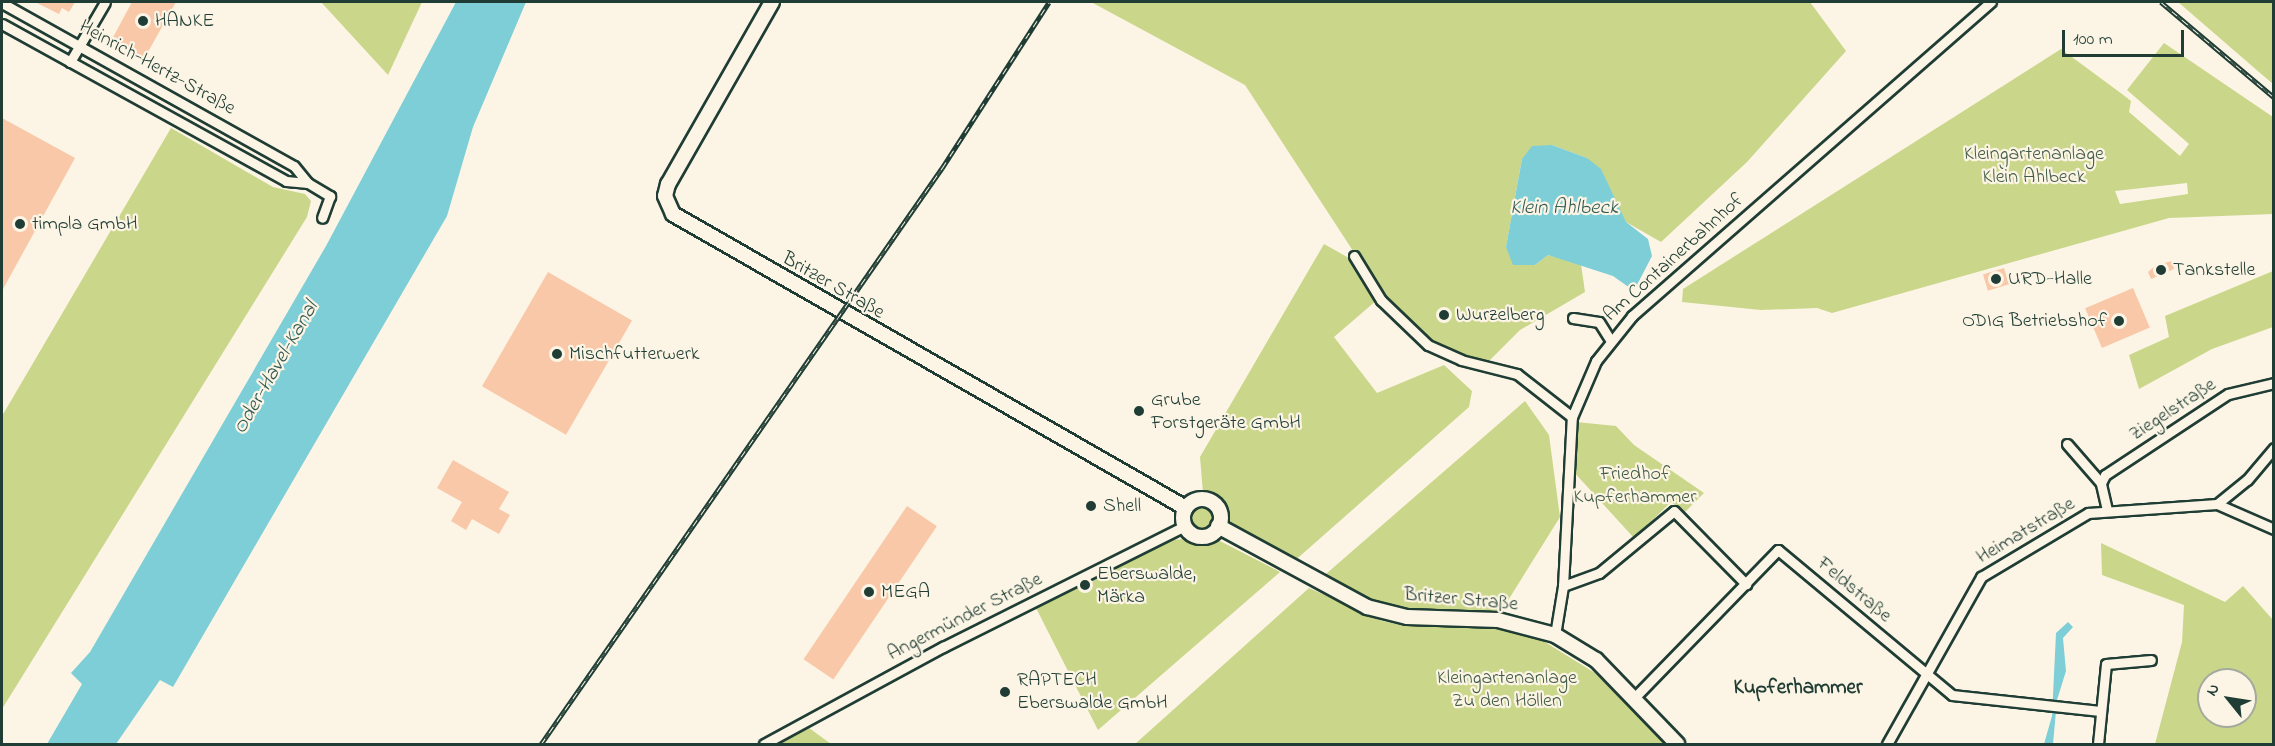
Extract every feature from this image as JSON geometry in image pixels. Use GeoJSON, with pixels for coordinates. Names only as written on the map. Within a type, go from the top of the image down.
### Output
{"type":"FeatureCollection","features":[{"type":"Feature","properties":{"kind":"main road","name":"Britzer Straße"},"geometry":{"type":"LineString","coordinates":[[772,2],[668,184],[665,196],[673,214],[1186,508]]}},
{"type":"Feature","properties":{"kind":"main road"},"geometry":{"type":"LineString","coordinates":[[1195,500],[1210,501],[1219,512],[1218,526],[1198,536],[1185,526],[1186,508],[1195,500]]}},
{"type":"Feature","properties":{"kind":"main road","name":"Britzer Straße"},"geometry":{"type":"LineString","coordinates":[[1218,526],[1367,607],[1407,617],[1498,620],[1555,635],[1596,660],[1677,744]]}},
{"type":"Feature","properties":{"kind":"street"},"geometry":{"type":"LineString","coordinates":[[70,62],[105,2]]}},
{"type":"Feature","properties":{"kind":"street","name":"Am Containerbahnhof"},"geometry":{"type":"LineString","coordinates":[[1555,635],[1563,586],[1572,417],[1589,373],[1611,341],[1640,308],[1991,2]]}},
{"type":"Feature","properties":{"kind":"street","name":"Heinrich-Hertz-Straße"},"geometry":{"type":"LineString","coordinates":[[2,3],[294,166],[308,183],[330,196],[322,218]]}},
{"type":"Feature","properties":{"kind":"street","name":"Heinrich-Hertz-Straße"},"geometry":{"type":"LineString","coordinates":[[2,24],[286,181],[308,183]]}},
{"type":"Feature","properties":{"kind":"street"},"geometry":{"type":"LineString","coordinates":[[286,181],[294,166]]}},
{"type":"Feature","properties":{"kind":"street"},"geometry":{"type":"LineString","coordinates":[[1354,256],[1381,300],[1428,345],[1461,360],[1517,374],[1572,417]]}},
{"type":"Feature","properties":{"kind":"street"},"geometry":{"type":"LineString","coordinates":[[1573,318],[1599,322],[1611,341]]}},
{"type":"Feature","properties":{"kind":"street","name":"Ziegelstraße"},"geometry":{"type":"LineString","coordinates":[[2101,483],[2105,475],[2228,394],[2274,383]]}},
{"type":"Feature","properties":{"kind":"street"},"geometry":{"type":"LineString","coordinates":[[2067,444],[2101,483],[2107,510]]}},
{"type":"Feature","properties":{"kind":"street"},"geometry":{"type":"LineString","coordinates":[[2217,504],[2247,480],[2274,448]]}},
{"type":"Feature","properties":{"kind":"street","name":"Heimatstraße"},"geometry":{"type":"LineString","coordinates":[[1887,744],[1929,675],[1981,577],[2088,513],[2217,504],[2274,529]]}},
{"type":"Feature","properties":{"kind":"street"},"geometry":{"type":"LineString","coordinates":[[1563,586],[1599,573],[1674,512],[1746,584]]}},
{"type":"Feature","properties":{"kind":"street","name":"Angermünder Straße"},"geometry":{"type":"LineString","coordinates":[[764,744],[943,647],[1185,526]]}},
{"type":"Feature","properties":{"kind":"street","name":"Feldstraße"},"geometry":{"type":"LineString","coordinates":[[1633,699],[1778,550],[1952,695],[2100,711]]}},
{"type":"Feature","properties":{"kind":"street"},"geometry":{"type":"LineString","coordinates":[[2098,744],[2106,664],[2151,660]]}},
{"type":"Feature","properties":{"kind":"green space"},"geometry":{"type":"Polygon","coordinates":[[[321,2],[422,2],[388,75],[321,2]]]}},
{"type":"Feature","properties":{"kind":"green space"},"geometry":{"type":"Polygon","coordinates":[[[1091,2],[1810,2],[1846,51],[1747,162],[1661,242],[1626,222],[1587,158],[1552,145],[1522,159],[1506,247],[1535,265],[1548,255],[1581,264],[1585,292],[1520,330],[1486,364],[1431,341],[1383,297],[1245,85],[1091,2]]]}},
{"type":"Feature","properties":{"kind":"green space"},"geometry":{"type":"Polygon","coordinates":[[[2178,2],[2273,2],[2273,84],[2252,66],[2178,2]]]}},
{"type":"Feature","properties":{"kind":"green space","name":"Kleingartenanlage Klein Ahlbeck"},"geometry":{"type":"Polygon","coordinates":[[[2164,43],[2273,117],[2273,214],[2169,218],[1832,313],[1817,308],[1761,310],[1682,302],[1683,289],[2061,49],[2131,101],[2129,112],[2180,156],[2189,144],[2127,90],[2164,43]],[[2187,183],[2115,191],[2120,204],[2188,194],[2187,183]]]}},
{"type":"Feature","properties":{"kind":"green space"},"geometry":{"type":"Polygon","coordinates":[[[171,128],[273,187],[305,194],[311,201],[307,217],[2,709],[2,416],[171,128]]]}},
{"type":"Feature","properties":{"kind":"green space"},"geometry":{"type":"Polygon","coordinates":[[[1324,244],[1349,258],[1377,300],[1334,337],[1377,393],[1444,365],[1472,391],[1469,407],[1291,564],[1227,525],[1218,504],[1203,493],[1200,457],[1324,244]]]}},
{"type":"Feature","properties":{"kind":"green space"},"geometry":{"type":"Polygon","coordinates":[[[2273,271],[2273,327],[2212,349],[2139,389],[2129,355],[2169,337],[2165,316],[2273,271]]]}},
{"type":"Feature","properties":{"kind":"green space"},"geometry":{"type":"Polygon","coordinates":[[[1525,401],[1549,435],[1560,517],[1499,615],[1387,609],[1319,580],[1525,401]]]}},
{"type":"Feature","properties":{"kind":"green space","name":"Friedhof Kupferhammer"},"geometry":{"type":"Polygon","coordinates":[[[1576,422],[1616,426],[1634,445],[1704,493],[1684,513],[1671,502],[1634,538],[1572,470],[1576,422]]]}},
{"type":"Feature","properties":{"kind":"green space"},"geometry":{"type":"Polygon","coordinates":[[[1201,505],[1210,509],[1214,518],[1210,527],[1201,531],[1192,527],[1188,518],[1192,509],[1201,505]]]}},
{"type":"Feature","properties":{"kind":"green space"},"geometry":{"type":"Polygon","coordinates":[[[1185,539],[1201,543],[1218,540],[1280,572],[1098,730],[1035,606],[1072,588],[1091,585],[1095,577],[1170,540],[1185,539]]]}},
{"type":"Feature","properties":{"kind":"green space"},"geometry":{"type":"Polygon","coordinates":[[[2101,543],[2225,602],[2243,586],[2273,620],[2273,744],[2155,744],[2182,642],[2184,605],[2102,575],[2101,543]]]}},
{"type":"Feature","properties":{"kind":"green space","name":"Kleingartenanlage Zu den Höllen"},"geometry":{"type":"Polygon","coordinates":[[[1309,588],[1382,621],[1406,626],[1488,626],[1540,639],[1595,673],[1666,744],[1135,744],[1309,588]]]}},
{"type":"Feature","properties":{"kind":"green space"},"geometry":{"type":"Polygon","coordinates":[[[805,725],[831,744],[768,744],[805,725]]]}},
{"type":"Feature","properties":{"kind":"water","name":"Oder-Havel-Kanal"},"geometry":{"type":"Polygon","coordinates":[[[456,2],[526,2],[473,127],[447,216],[173,687],[160,680],[116,744],[47,744],[82,684],[71,673],[90,652],[326,246],[456,2]]]}},
{"type":"Feature","properties":{"kind":"water","name":"Klein Ahlbeck"},"geometry":{"type":"Polygon","coordinates":[[[1552,145],[1587,158],[1601,169],[1626,222],[1648,239],[1652,256],[1637,285],[1630,288],[1613,276],[1548,255],[1535,265],[1513,265],[1506,247],[1522,159],[1532,146],[1552,145]]]}},
{"type":"Feature","properties":{"kind":"water"},"geometry":{"type":"Polygon","coordinates":[[[2068,622],[2073,627],[2063,638],[2066,671],[2057,700],[2053,744],[2044,744],[2052,716],[2056,633],[2068,622]]]}},
{"type":"Feature","properties":{"kind":"building"},"geometry":{"type":"Polygon","coordinates":[[[35,2],[75,2],[69,12],[62,8],[59,14],[35,2]]]}},
{"type":"Feature","properties":{"kind":"building","name":"HANKE"},"geometry":{"type":"Polygon","coordinates":[[[132,2],[176,2],[144,59],[111,41],[132,2]]]}},
{"type":"Feature","properties":{"kind":"building","name":"timpla GmbH"},"geometry":{"type":"Polygon","coordinates":[[[2,118],[75,158],[2,291],[2,118]]]}},
{"type":"Feature","properties":{"kind":"building","name":"Tankstelle"},"geometry":{"type":"Polygon","coordinates":[[[2172,261],[2174,269],[2151,279],[2148,272],[2156,265],[2172,261]]]}},
{"type":"Feature","properties":{"kind":"building","name":"URD-Halle"},"geometry":{"type":"Polygon","coordinates":[[[2004,268],[2009,284],[1988,291],[1983,274],[2004,268]]]}},
{"type":"Feature","properties":{"kind":"building","name":"Mischfutterwerk"},"geometry":{"type":"Polygon","coordinates":[[[548,272],[632,320],[566,435],[482,386],[548,272]]]}},
{"type":"Feature","properties":{"kind":"building","name":"ODIG Betriebshof"},"geometry":{"type":"Polygon","coordinates":[[[2133,288],[2150,328],[2102,348],[2085,308],[2133,288]]]}},
{"type":"Feature","properties":{"kind":"building"},"geometry":{"type":"Polygon","coordinates":[[[453,460],[509,492],[499,509],[510,515],[499,534],[472,519],[466,530],[451,521],[462,502],[437,488],[453,460]]]}},
{"type":"Feature","properties":{"kind":"building","name":"MEGA"},"geometry":{"type":"Polygon","coordinates":[[[907,506],[937,526],[833,680],[804,659],[907,506]]]}},
{"type":"Feature","properties":{"kind":"railway"},"geometry":{"type":"LineString","coordinates":[[541,744],[942,168],[1049,2]]}},
{"type":"Feature","properties":{"kind":"railway"},"geometry":{"type":"LineString","coordinates":[[2161,2],[2274,97]]}},
{"type":"Feature","properties":{"kind":"place","name":"HANKE"},"geometry":{"type":"Point","coordinates":[143,21]}},
{"type":"Feature","properties":{"kind":"place","name":"timpla GmbH"},"geometry":{"type":"Point","coordinates":[20,224]}},
{"type":"Feature","properties":{"kind":"place","name":"Tankstelle"},"geometry":{"type":"Point","coordinates":[2161,270]}},
{"type":"Feature","properties":{"kind":"place","name":"URD-Halle"},"geometry":{"type":"Point","coordinates":[1996,279]}},
{"type":"Feature","properties":{"kind":"place","name":"Wurzelberg"},"geometry":{"type":"Point","coordinates":[1444,315]}},
{"type":"Feature","properties":{"kind":"place","name":"ODIG Betriebshof"},"geometry":{"type":"Point","coordinates":[2119,321]}},
{"type":"Feature","properties":{"kind":"place","name":"Mischfutterwerk"},"geometry":{"type":"Point","coordinates":[557,354]}},
{"type":"Feature","properties":{"kind":"place","name":"Grube Forstgeräte GmbH"},"geometry":{"type":"Point","coordinates":[1139,411]}},
{"type":"Feature","properties":{"kind":"place","name":"Shell"},"geometry":{"type":"Point","coordinates":[1091,506]}},
{"type":"Feature","properties":{"kind":"place","name":"Eberswalde, Märka"},"geometry":{"type":"Point","coordinates":[1085,585]}},
{"type":"Feature","properties":{"kind":"place","name":"MEGA"},"geometry":{"type":"Point","coordinates":[869,592]}},
{"type":"Feature","properties":{"kind":"place","name":"RAPTECH Eberswalde GmbH"},"geometry":{"type":"Point","coordinates":[1005,692]}},
{"type":"Feature","properties":{"kind":"district","name":"Kupferhammer"},"geometry":{"type":"Point","coordinates":[1798,688]}}]}
